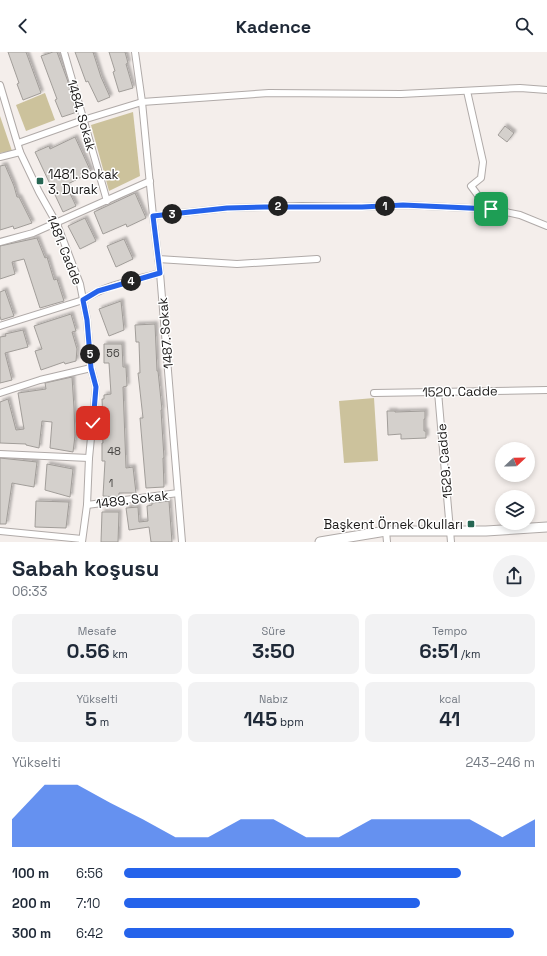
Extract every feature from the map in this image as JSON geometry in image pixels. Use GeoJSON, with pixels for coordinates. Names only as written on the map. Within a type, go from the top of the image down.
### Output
{"type":"FeatureCollection","features":[{"type":"Feature","properties":{"kind":"street","name":"1484. Sokak"},"geometry":{"type":"LineString","coordinates":[[64,52],[107,201]]}},
{"type":"Feature","properties":{"kind":"street","name":"1487. Sokak"},"geometry":{"type":"LineString","coordinates":[[135,52],[142,102],[160,273],[182,542]]}},
{"type":"Feature","properties":{"kind":"street","name":"1481. Cadde"},"geometry":{"type":"LineString","coordinates":[[0,85],[20,152],[39,192],[57,224],[80,284],[87,320],[91,368],[96,387],[89,458],[87,505],[82,541]]}},
{"type":"Feature","properties":{"kind":"street"},"geometry":{"type":"LineString","coordinates":[[18,144],[84,120],[142,102],[269,93],[401,94],[520,88],[547,90]]}},
{"type":"Feature","properties":{"kind":"street"},"geometry":{"type":"LineString","coordinates":[[467,91],[482,162],[480,178],[471,186],[488,209]]}},
{"type":"Feature","properties":{"kind":"street"},"geometry":{"type":"LineString","coordinates":[[0,157],[20,152]]}},
{"type":"Feature","properties":{"kind":"street"},"geometry":{"type":"LineString","coordinates":[[0,242],[33,234],[150,182]]}},
{"type":"Feature","properties":{"kind":"street"},"geometry":{"type":"LineString","coordinates":[[153,216],[227,208],[362,207],[403,205],[488,209],[520,215],[547,226]]}},
{"type":"Feature","properties":{"kind":"street"},"geometry":{"type":"LineString","coordinates":[[158,259],[236,264],[317,259]]}},
{"type":"Feature","properties":{"kind":"street"},"geometry":{"type":"LineString","coordinates":[[0,326],[83,300],[98,291],[160,273]]}},
{"type":"Feature","properties":{"kind":"street"},"geometry":{"type":"LineString","coordinates":[[0,393],[40,380],[91,368]]}},
{"type":"Feature","properties":{"kind":"street","name":"1520. Cadde"},"geometry":{"type":"LineString","coordinates":[[374,392],[547,390]]}},
{"type":"Feature","properties":{"kind":"street","name":"1529. Cadde"},"geometry":{"type":"LineString","coordinates":[[438,392],[452,542]]}},
{"type":"Feature","properties":{"kind":"street"},"geometry":{"type":"LineString","coordinates":[[0,454],[89,458]]}},
{"type":"Feature","properties":{"kind":"street","name":"1489. Sokak"},"geometry":{"type":"LineString","coordinates":[[87,505],[178,493]]}},
{"type":"Feature","properties":{"kind":"street"},"geometry":{"type":"LineString","coordinates":[[324,542],[386,531],[486,531],[547,527]]}},
{"type":"Feature","properties":{"kind":"street"},"geometry":{"type":"LineString","coordinates":[[386,531],[387,542]]}},
{"type":"Feature","properties":{"kind":"street"},"geometry":{"type":"LineString","coordinates":[[0,532],[82,541]]}},
{"type":"Feature","properties":{"kind":"shaded area"},"geometry":{"type":"Polygon","coordinates":[[[45,93],[55,120],[26,131],[16,105],[45,93]]]}},
{"type":"Feature","properties":{"kind":"shaded area"},"geometry":{"type":"Polygon","coordinates":[[[133,112],[140,176],[109,191],[91,125],[133,112]]]}},
{"type":"Feature","properties":{"kind":"shaded area"},"geometry":{"type":"Polygon","coordinates":[[[0,116],[12,151],[0,153],[0,116]]]}},
{"type":"Feature","properties":{"kind":"shaded area"},"geometry":{"type":"Polygon","coordinates":[[[374,398],[378,461],[344,463],[339,401],[374,398]]]}},
{"type":"Feature","properties":{"kind":"building"},"geometry":{"type":"Polygon","coordinates":[[[8,52],[26,52],[41,93],[23,100],[17,84],[19,83],[8,52]]]}},
{"type":"Feature","properties":{"kind":"building"},"geometry":{"type":"Polygon","coordinates":[[[57,52],[77,112],[62,117],[41,56],[57,52]]]}},
{"type":"Feature","properties":{"kind":"building"},"geometry":{"type":"Polygon","coordinates":[[[75,52],[93,52],[101,77],[110,97],[98,102],[88,81],[86,82],[75,52]]]}},
{"type":"Feature","properties":{"kind":"building"},"geometry":{"type":"Polygon","coordinates":[[[109,52],[125,52],[128,63],[126,64],[133,88],[119,92],[113,72],[115,71],[109,52]]]}},
{"type":"Feature","properties":{"kind":"building"},"geometry":{"type":"Polygon","coordinates":[[[505,126],[514,133],[507,142],[498,135],[505,126]]]}},
{"type":"Feature","properties":{"kind":"building"},"geometry":{"type":"Polygon","coordinates":[[[75,137],[91,172],[66,185],[76,206],[63,212],[35,152],[49,146],[50,149],[75,137]]]}},
{"type":"Feature","properties":{"kind":"building"},"geometry":{"type":"Polygon","coordinates":[[[5,165],[17,197],[19,197],[32,223],[14,229],[13,226],[0,230],[0,166],[5,165]]]}},
{"type":"Feature","properties":{"kind":"building"},"geometry":{"type":"Polygon","coordinates":[[[135,193],[146,218],[127,227],[126,224],[103,234],[94,212],[135,193]]]}},
{"type":"Feature","properties":{"kind":"building"},"geometry":{"type":"Polygon","coordinates":[[[85,218],[96,241],[80,249],[68,226],[85,218]]]}},
{"type":"Feature","properties":{"kind":"building"},"geometry":{"type":"Polygon","coordinates":[[[37,238],[45,258],[47,257],[54,280],[57,279],[64,301],[40,308],[24,259],[12,262],[15,274],[0,279],[0,246],[37,238]]]}},
{"type":"Feature","properties":{"kind":"building"},"geometry":{"type":"Polygon","coordinates":[[[124,239],[133,259],[116,267],[107,246],[124,239]]]}},
{"type":"Feature","properties":{"kind":"building"},"geometry":{"type":"Polygon","coordinates":[[[5,290],[14,316],[1,320],[0,292],[5,290]]]}},
{"type":"Feature","properties":{"kind":"building"},"geometry":{"type":"Polygon","coordinates":[[[121,301],[124,330],[109,336],[99,309],[121,301]]]}},
{"type":"Feature","properties":{"kind":"building"},"geometry":{"type":"Polygon","coordinates":[[[71,314],[76,331],[72,332],[77,349],[76,361],[65,364],[64,362],[41,370],[35,351],[42,349],[34,326],[71,314]]]}},
{"type":"Feature","properties":{"kind":"building"},"geometry":{"type":"Polygon","coordinates":[[[155,324],[157,371],[162,410],[164,487],[146,488],[140,418],[143,418],[138,373],[140,373],[139,342],[136,342],[135,325],[155,324]]]}},
{"type":"Feature","properties":{"kind":"building"},"geometry":{"type":"Polygon","coordinates":[[[23,330],[28,347],[5,353],[12,380],[0,383],[0,337],[6,336],[5,334],[23,330]]]}},
{"type":"Feature","properties":{"kind":"building"},"geometry":{"type":"Polygon","coordinates":[[[104,344],[122,344],[123,367],[126,367],[127,386],[123,387],[126,468],[133,467],[136,493],[119,493],[119,496],[116,497],[103,496],[105,461],[102,461],[102,399],[104,399],[104,395],[111,394],[109,363],[104,363],[104,344]]]}},
{"type":"Feature","properties":{"kind":"building"},"geometry":{"type":"Polygon","coordinates":[[[72,377],[75,436],[73,452],[50,448],[52,422],[42,421],[39,448],[26,444],[0,443],[0,402],[8,399],[16,430],[24,429],[18,393],[46,389],[45,383],[72,377]]]}},
{"type":"Feature","properties":{"kind":"building"},"geometry":{"type":"Polygon","coordinates":[[[387,411],[425,411],[424,431],[426,431],[426,438],[401,439],[401,434],[388,435],[387,411]]]}},
{"type":"Feature","properties":{"kind":"building"},"geometry":{"type":"Polygon","coordinates":[[[0,458],[37,462],[34,487],[12,483],[6,524],[0,524],[0,458]]]}},
{"type":"Feature","properties":{"kind":"building"},"geometry":{"type":"Polygon","coordinates":[[[47,464],[73,469],[70,497],[45,490],[47,464]]]}},
{"type":"Feature","properties":{"kind":"building"},"geometry":{"type":"Polygon","coordinates":[[[36,501],[69,502],[66,528],[35,527],[36,501]]]}},
{"type":"Feature","properties":{"kind":"building"},"geometry":{"type":"Polygon","coordinates":[[[169,501],[172,542],[151,542],[149,527],[129,530],[126,508],[138,507],[139,522],[148,521],[147,506],[152,505],[152,503],[169,501]]]}},
{"type":"Feature","properties":{"kind":"building"},"geometry":{"type":"Polygon","coordinates":[[[102,512],[119,512],[118,542],[101,542],[102,512]]]}},
{"type":"Feature","properties":{"kind":"place","name":"1481. Sokak 3. Durak"},"geometry":{"type":"Point","coordinates":[40,181]}},
{"type":"Feature","properties":{"kind":"place","name":"Başkent Örnek Okulları"},"geometry":{"type":"Point","coordinates":[471,524]}},
{"type":"Feature","properties":{"kind":"route"},"geometry":{"type":"LineString","coordinates":[[93,423],[96,387],[91,368],[87,320],[83,300],[98,291],[160,273],[153,216],[227,208],[302,206],[362,207],[403,205],[491,209]]}}]}
